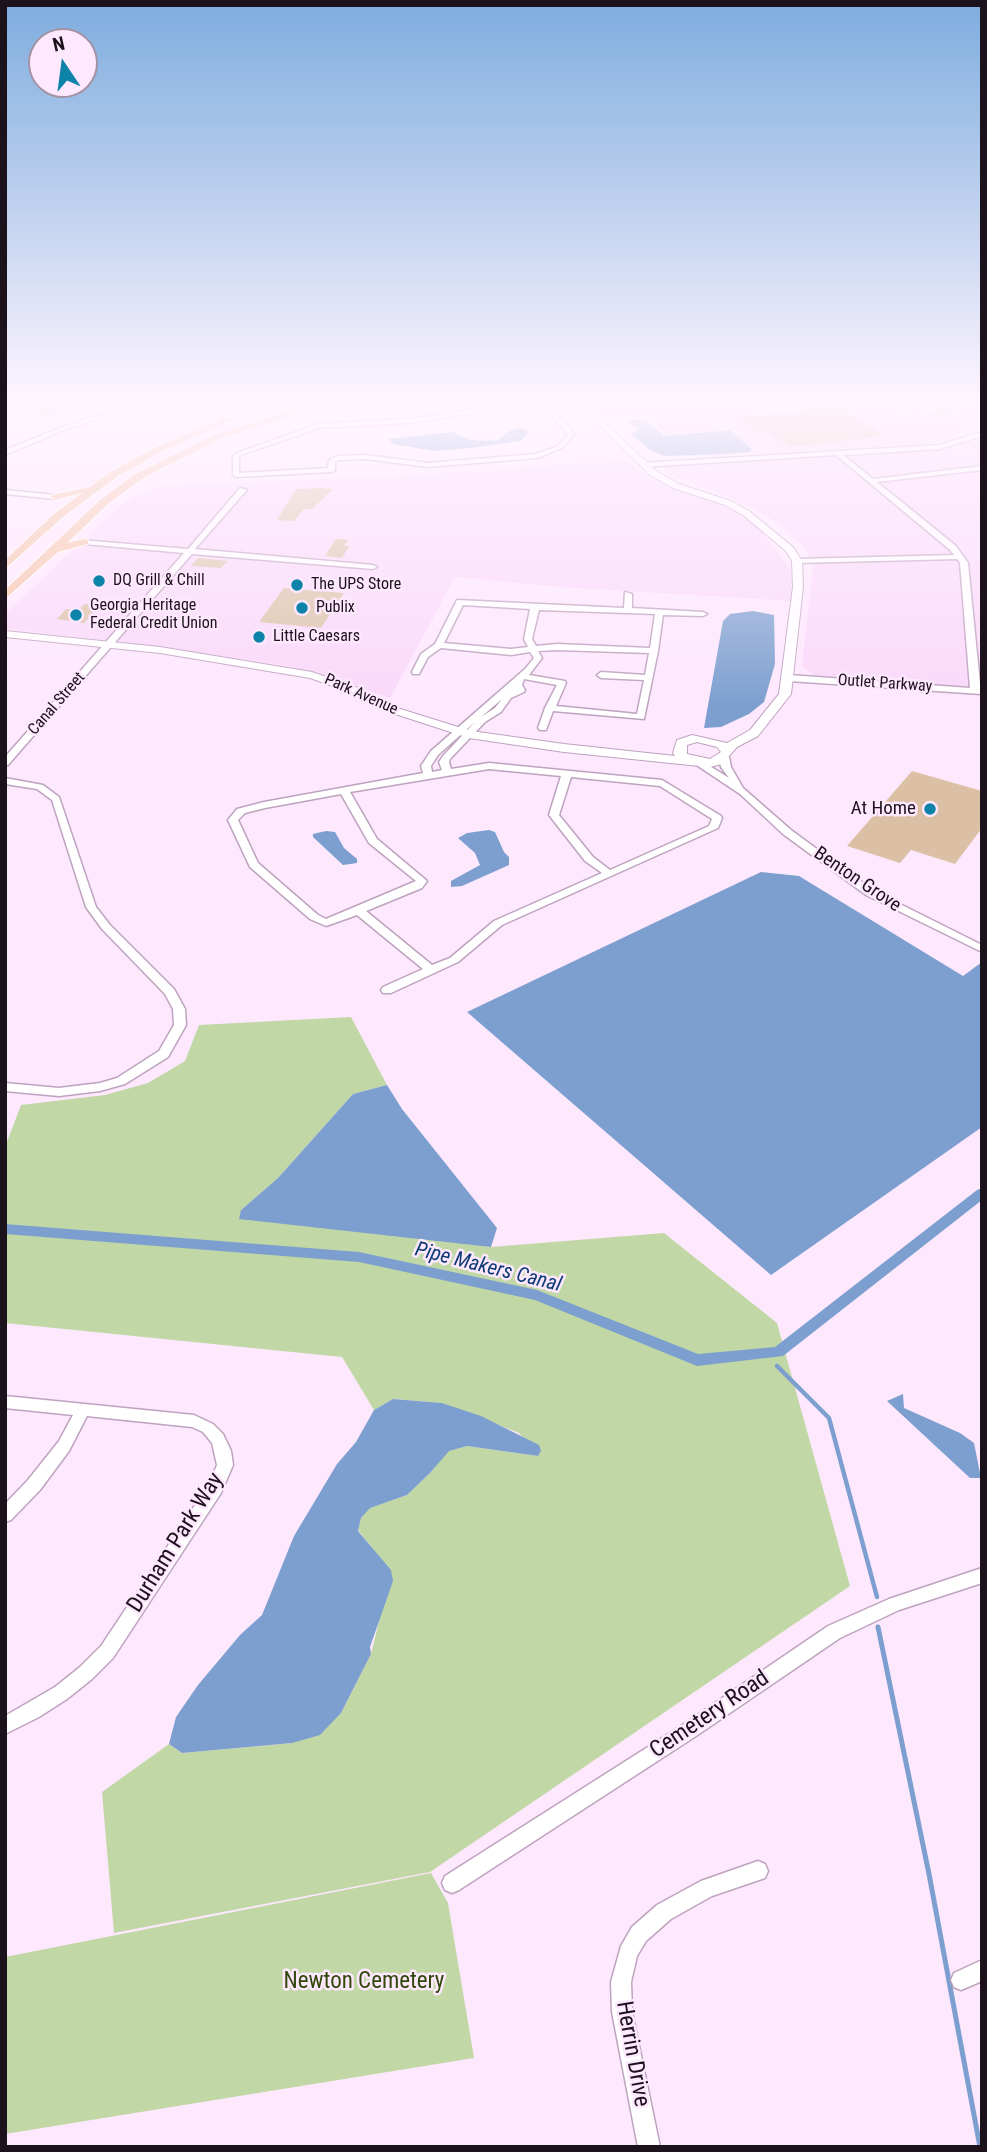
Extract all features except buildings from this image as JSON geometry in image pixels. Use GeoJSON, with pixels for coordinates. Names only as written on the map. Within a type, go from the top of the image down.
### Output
{"type":"FeatureCollection","features":[{"type":"Feature","properties":{"kind":"main road"},"geometry":{"type":"LineString","coordinates":[[59,515],[62,505]]}},
{"type":"Feature","properties":{"kind":"main road"},"geometry":{"type":"LineString","coordinates":[[5,566],[72,505]]}},
{"type":"Feature","properties":{"kind":"main road"},"geometry":{"type":"LineString","coordinates":[[5,596],[99,505]]}},
{"type":"Feature","properties":{"kind":"main road"},"geometry":{"type":"LineString","coordinates":[[77,526],[75,535],[84,542]]}},
{"type":"Feature","properties":{"kind":"main road"},"geometry":{"type":"LineString","coordinates":[[44,529],[51,538],[84,542]]}},
{"type":"Feature","properties":{"kind":"main road"},"geometry":{"type":"LineString","coordinates":[[50,553],[67,545],[84,542]]}},
{"type":"Feature","properties":{"kind":"street","name":"Canal Street"},"geometry":{"type":"LineString","coordinates":[[5,764],[230,505]]}},
{"type":"Feature","properties":{"kind":"street"},"geometry":{"type":"LineString","coordinates":[[726,505],[746,513],[767,528],[796,559],[798,587],[785,694],[754,733],[728,747],[726,755]]}},
{"type":"Feature","properties":{"kind":"street"},"geometry":{"type":"LineString","coordinates":[[900,505],[964,563],[979,691]]}},
{"type":"Feature","properties":{"kind":"street"},"geometry":{"type":"LineString","coordinates":[[84,542],[373,567]]}},
{"type":"Feature","properties":{"kind":"street"},"geometry":{"type":"LineString","coordinates":[[796,559],[958,555]]}},
{"type":"Feature","properties":{"kind":"street"},"geometry":{"type":"LineString","coordinates":[[628,594],[628,611]]}},
{"type":"Feature","properties":{"kind":"street"},"geometry":{"type":"LineString","coordinates":[[416,672],[424,656],[439,645],[460,602],[703,614]]}},
{"type":"Feature","properties":{"kind":"street"},"geometry":{"type":"LineString","coordinates":[[428,775],[429,760],[457,732],[519,680],[538,658],[528,639],[535,607]]}},
{"type":"Feature","properties":{"kind":"street"},"geometry":{"type":"LineString","coordinates":[[550,708],[641,717],[659,612]]}},
{"type":"Feature","properties":{"kind":"street","name":"Park Avenue"},"geometry":{"type":"LineString","coordinates":[[5,634],[109,645],[312,674],[360,692],[390,709],[457,732],[710,763],[726,755]]}},
{"type":"Feature","properties":{"kind":"street"},"geometry":{"type":"LineString","coordinates":[[439,645],[512,652],[580,647],[654,651]]}},
{"type":"Feature","properties":{"kind":"street"},"geometry":{"type":"LineString","coordinates":[[601,675],[648,678]]}},
{"type":"Feature","properties":{"kind":"street","name":"Outlet Parkway"},"geometry":{"type":"LineString","coordinates":[[789,678],[979,691]]}},
{"type":"Feature","properties":{"kind":"street"},"geometry":{"type":"LineString","coordinates":[[519,680],[562,682],[542,728]]}},
{"type":"Feature","properties":{"kind":"street"},"geometry":{"type":"LineString","coordinates":[[447,771],[444,767],[446,758],[482,720],[498,710],[508,696],[521,690],[519,680]]}},
{"type":"Feature","properties":{"kind":"street","name":"Park Avenue"},"geometry":{"type":"LineString","coordinates":[[632,754],[656,753],[696,738],[737,736],[757,728]]}},
{"type":"Feature","properties":{"kind":"street"},"geometry":{"type":"LineString","coordinates":[[708,739],[722,744],[726,755]]}},
{"type":"Feature","properties":{"kind":"street"},"geometry":{"type":"LineString","coordinates":[[681,743],[679,753],[694,761]]}},
{"type":"Feature","properties":{"kind":"street","name":"Benton Grove"},"geometry":{"type":"LineString","coordinates":[[726,755],[726,767],[743,793]]}},
{"type":"Feature","properties":{"kind":"street","name":"Benton Grove"},"geometry":{"type":"LineString","coordinates":[[694,761],[743,793],[788,832],[870,893],[982,949]]}},
{"type":"Feature","properties":{"kind":"street"},"geometry":{"type":"LineString","coordinates":[[344,790],[373,841],[422,881],[418,886],[326,923],[314,917],[254,865],[233,820],[241,811],[248,808],[344,790],[428,775],[447,771],[489,766],[662,783],[717,818],[713,828],[498,923],[454,960],[387,990]]}},
{"type":"Feature","properties":{"kind":"street"},"geometry":{"type":"LineString","coordinates":[[567,774],[554,815],[589,859],[609,874]]}},
{"type":"Feature","properties":{"kind":"street"},"geometry":{"type":"LineString","coordinates":[[5,781],[40,787],[56,799],[91,907],[106,927],[176,1000],[180,1025],[164,1054],[121,1081],[100,1087],[59,1091],[5,1087]]}},
{"type":"Feature","properties":{"kind":"street"},"geometry":{"type":"LineString","coordinates":[[359,911],[432,970]]}},
{"type":"Feature","properties":{"kind":"street","name":"Durham Park Way"},"geometry":{"type":"LineString","coordinates":[[5,1402],[185,1419],[201,1424],[214,1433],[225,1458],[223,1471],[215,1488],[107,1652],[61,1693],[5,1725]]}},
{"type":"Feature","properties":{"kind":"street"},"geometry":{"type":"LineString","coordinates":[[5,1515],[57,1456],[83,1410]]}},
{"type":"Feature","properties":{"kind":"street","name":"Cemetery Road"},"geometry":{"type":"LineString","coordinates":[[452,1883],[834,1632],[895,1604],[982,1575]]}},
{"type":"Feature","properties":{"kind":"street","name":"Herrin Drive"},"geometry":{"type":"LineString","coordinates":[[649,2147],[621,2004],[622,1974],[628,1953],[639,1934],[664,1912],[708,1888],[758,1871]]}},
{"type":"Feature","properties":{"kind":"street"},"geometry":{"type":"LineString","coordinates":[[961,1980],[982,1970]]}},
{"type":"Feature","properties":{"kind":"shaded area"},"geometry":{"type":"Polygon","coordinates":[[[120,505],[725,505],[753,521],[792,571],[791,601],[560,587],[455,577],[390,698],[316,672],[282,665],[117,641],[5,629],[5,614],[120,505]]]}},
{"type":"Feature","properties":{"kind":"shaded area"},"geometry":{"type":"Polygon","coordinates":[[[747,505],[982,505],[982,688],[817,677],[802,666],[813,567],[805,549],[778,523],[747,505]]]}},
{"type":"Feature","properties":{"kind":"green space"},"geometry":{"type":"Polygon","coordinates":[[[351,1017],[387,1085],[353,1094],[278,1178],[241,1210],[491,1247],[664,1233],[777,1323],[850,1586],[430,1872],[114,1933],[102,1792],[169,1744],[182,1753],[292,1743],[341,1713],[371,1654],[379,1621],[373,1549],[358,1530],[361,1518],[369,1508],[407,1495],[448,1451],[467,1446],[538,1456],[519,1433],[442,1403],[393,1399],[374,1410],[342,1357],[5,1323],[5,1147],[21,1105],[105,1095],[148,1083],[185,1061],[199,1025],[351,1017]]]}},
{"type":"Feature","properties":{"kind":"green space","name":"Newton Cemetery"},"geometry":{"type":"Polygon","coordinates":[[[431,1873],[448,1903],[474,2058],[5,2134],[5,1957],[431,1873]]]}},
{"type":"Feature","properties":{"kind":"water"},"geometry":{"type":"Polygon","coordinates":[[[753,611],[774,615],[775,664],[764,702],[749,714],[721,727],[704,728],[723,621],[730,614],[753,611]]]}},
{"type":"Feature","properties":{"kind":"water"},"geometry":{"type":"Polygon","coordinates":[[[489,830],[495,832],[509,857],[509,865],[462,886],[451,887],[451,881],[480,865],[475,853],[458,838],[467,833],[489,830]]]}},
{"type":"Feature","properties":{"kind":"water"},"geometry":{"type":"Polygon","coordinates":[[[335,832],[344,848],[357,859],[357,863],[343,865],[313,837],[313,834],[335,832]]]}},
{"type":"Feature","properties":{"kind":"water"},"geometry":{"type":"Polygon","coordinates":[[[761,872],[799,876],[963,976],[982,962],[982,1127],[771,1275],[467,1012],[761,872]]]}},
{"type":"Feature","properties":{"kind":"water"},"geometry":{"type":"Polygon","coordinates":[[[387,1085],[402,1109],[497,1228],[491,1247],[239,1219],[241,1210],[278,1178],[353,1094],[387,1085]]]}},
{"type":"Feature","properties":{"kind":"water"},"geometry":{"type":"Polygon","coordinates":[[[903,1394],[904,1408],[960,1433],[974,1443],[981,1478],[970,1478],[887,1401],[903,1394]]]}},
{"type":"Feature","properties":{"kind":"water"},"geometry":{"type":"Polygon","coordinates":[[[393,1399],[442,1403],[481,1416],[539,1445],[541,1451],[538,1456],[467,1446],[449,1451],[407,1495],[370,1508],[361,1518],[358,1531],[391,1570],[393,1581],[370,1647],[371,1654],[341,1713],[320,1735],[292,1743],[182,1753],[169,1744],[176,1717],[198,1685],[240,1635],[262,1615],[294,1536],[337,1464],[356,1442],[374,1410],[393,1399]]]}},
{"type":"Feature","properties":{"kind":"waterway","name":"Pipe Makers Canal"},"geometry":{"type":"LineString","coordinates":[[5,1229],[359,1257],[537,1295],[697,1360],[778,1352],[982,1193]]}},
{"type":"Feature","properties":{"kind":"waterway"},"geometry":{"type":"LineString","coordinates":[[777,1366],[829,1418],[877,1597]]}},
{"type":"Feature","properties":{"kind":"waterway"},"geometry":{"type":"LineString","coordinates":[[878,1627],[929,1874],[980,2147]]}},
{"type":"Feature","properties":{"kind":"place","name":"DQ Grill & Chill"},"geometry":{"type":"Point","coordinates":[99,581]}},
{"type":"Feature","properties":{"kind":"place","name":"The UPS Store"},"geometry":{"type":"Point","coordinates":[297,585]}},
{"type":"Feature","properties":{"kind":"place","name":"Publix"},"geometry":{"type":"Point","coordinates":[302,608]}},
{"type":"Feature","properties":{"kind":"place","name":"Georgia Heritage Federal Credit Union"},"geometry":{"type":"Point","coordinates":[76,615]}},
{"type":"Feature","properties":{"kind":"place","name":"Little Caesars"},"geometry":{"type":"Point","coordinates":[259,637]}},
{"type":"Feature","properties":{"kind":"place","name":"At Home"},"geometry":{"type":"Point","coordinates":[930,809]}}]}
